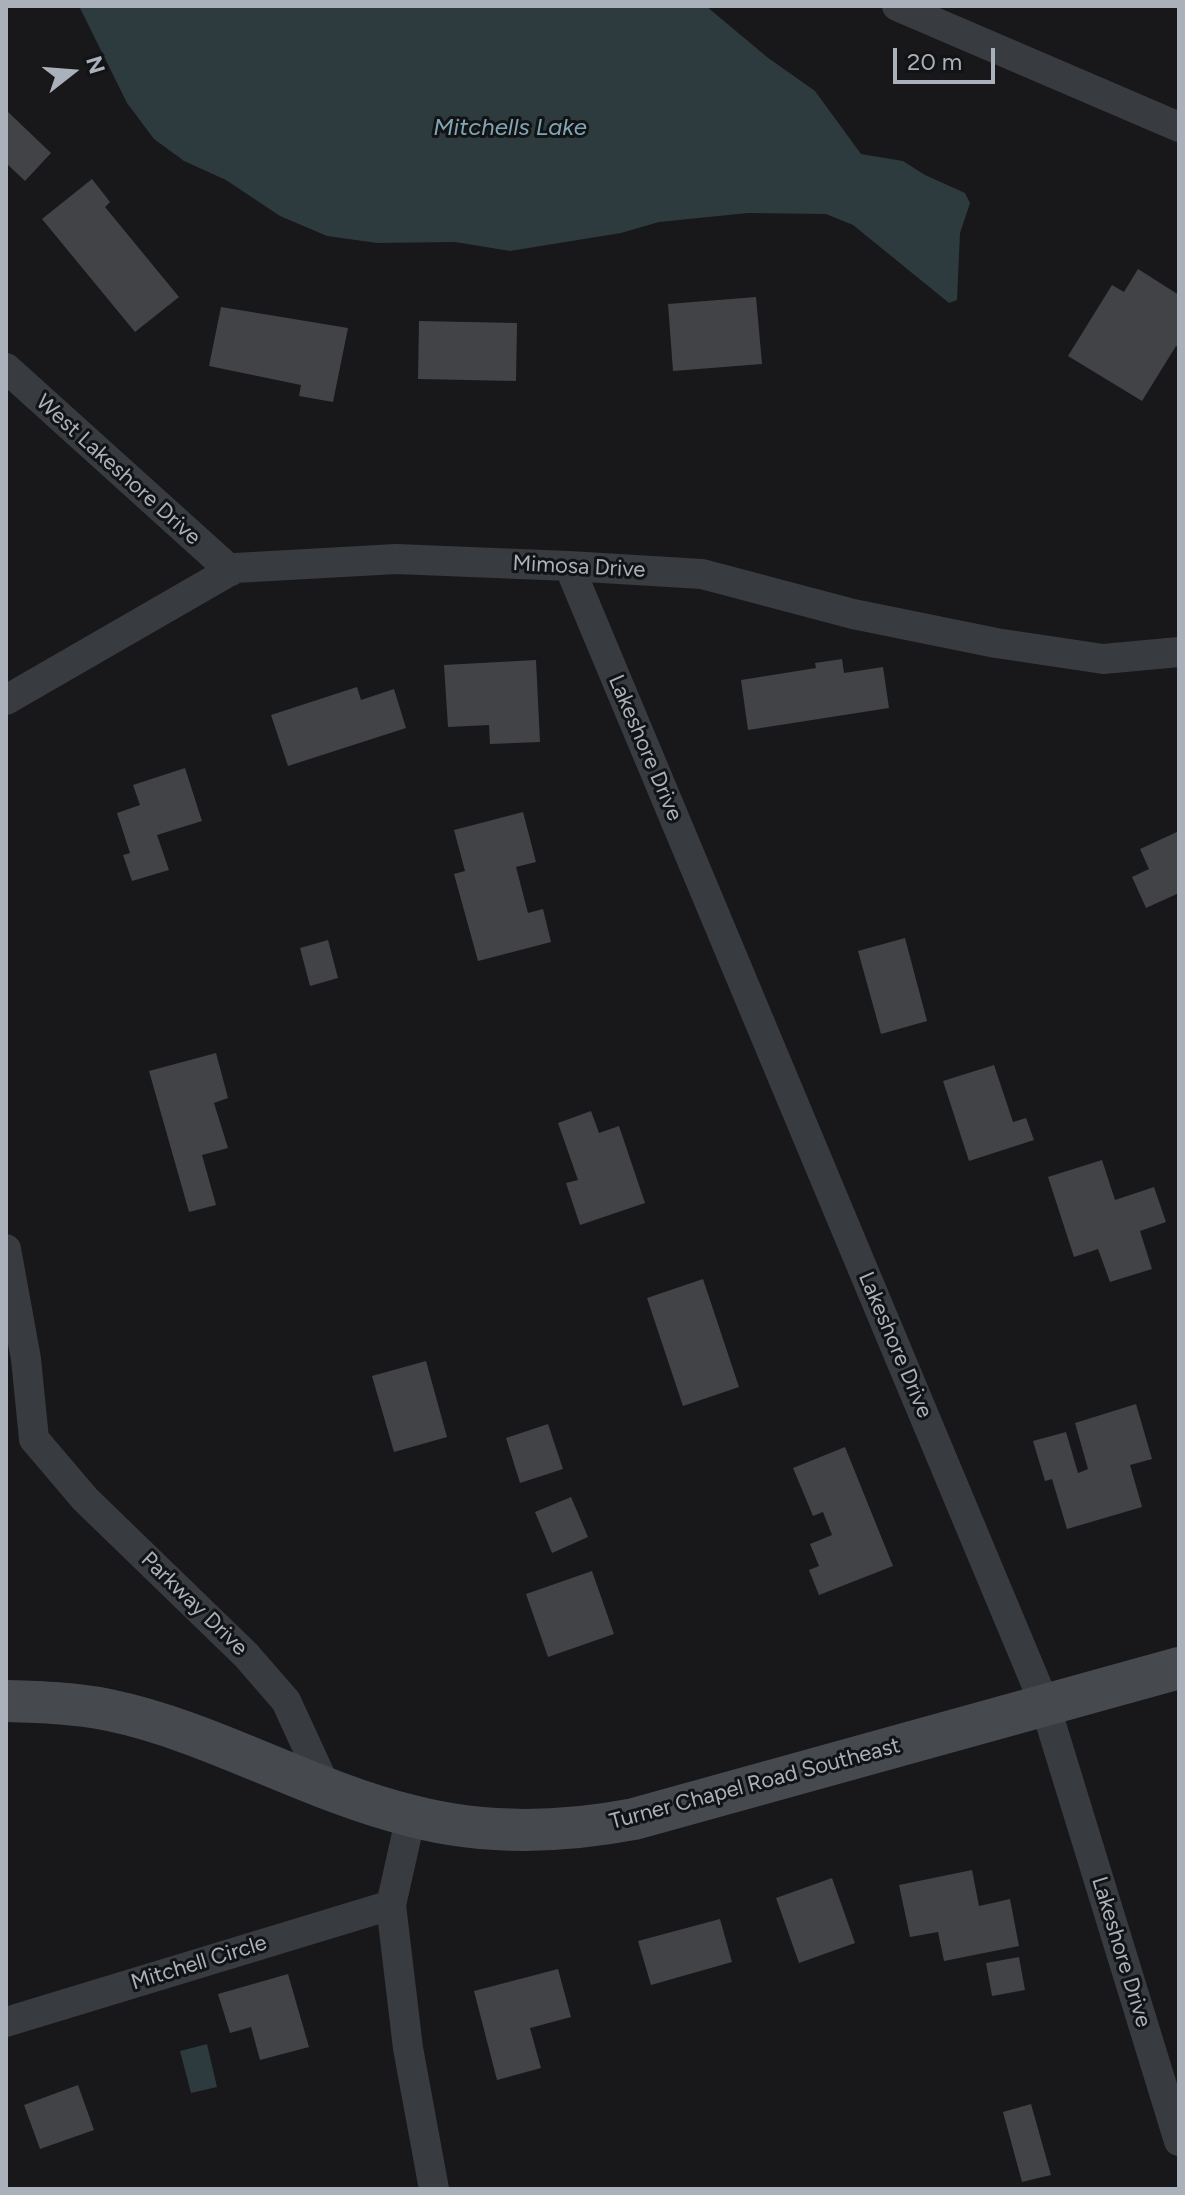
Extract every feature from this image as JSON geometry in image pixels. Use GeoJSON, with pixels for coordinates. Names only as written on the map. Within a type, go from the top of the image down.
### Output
{"type":"FeatureCollection","features":[{"type":"Feature","properties":{"kind":"street"},"geometry":{"type":"LineString","coordinates":[[897,6],[1179,127]]}},
{"type":"Feature","properties":{"kind":"street","name":"West Lakeshore Drive"},"geometry":{"type":"LineString","coordinates":[[6,368],[231,571]]}},
{"type":"Feature","properties":{"kind":"street","name":"Mimosa Drive"},"geometry":{"type":"LineString","coordinates":[[6,700],[235,568],[396,559],[702,574],[853,614],[996,643],[1103,659],[1179,652]]}},
{"type":"Feature","properties":{"kind":"street","name":"Lakeshore Drive"},"geometry":{"type":"LineString","coordinates":[[569,566],[1045,1705],[1179,2141]]}},
{"type":"Feature","properties":{"kind":"street"},"geometry":{"type":"LineString","coordinates":[[6,1249],[16,1349],[20,1439]]}},
{"type":"Feature","properties":{"kind":"street","name":"Parkway Drive"},"geometry":{"type":"LineString","coordinates":[[20,1439],[246,1655],[286,1701],[326,1788]]}},
{"type":"Feature","properties":{"kind":"street","name":"Turner Chapel Road Southeast"},"geometry":{"type":"LineString","coordinates":[[6,1701],[50,1702],[109,1710],[161,1725],[326,1788],[411,1816],[498,1830],[589,1828],[648,1815],[1179,1668]]}},
{"type":"Feature","properties":{"kind":"street"},"geometry":{"type":"LineString","coordinates":[[411,1816],[391,1905],[408,2048],[434,2189]]}},
{"type":"Feature","properties":{"kind":"street","name":"Mitchell Circle"},"geometry":{"type":"LineString","coordinates":[[6,2022],[391,1905]]}},
{"type":"Feature","properties":{"kind":"water","name":"Mitchells Lake"},"geometry":{"type":"Polygon","coordinates":[[[79,6],[706,6],[767,57],[815,91],[861,154],[903,161],[965,193],[970,203],[960,233],[957,300],[949,303],[853,225],[826,214],[748,213],[659,222],[621,233],[510,251],[455,242],[377,243],[327,236],[280,216],[226,180],[184,161],[154,139],[127,103],[79,6]]]}},
{"type":"Feature","properties":{"kind":"water"},"geometry":{"type":"Polygon","coordinates":[[[207,2044],[217,2087],[191,2093],[180,2051],[207,2044]]]}},
{"type":"Feature","properties":{"kind":"building"},"geometry":{"type":"Polygon","coordinates":[[[6,110],[51,153],[25,181],[6,163],[6,110]]]}},
{"type":"Feature","properties":{"kind":"building"},"geometry":{"type":"Polygon","coordinates":[[[92,179],[110,202],[105,207],[179,297],[135,332],[42,219],[92,179]]]}},
{"type":"Feature","properties":{"kind":"building"},"geometry":{"type":"Polygon","coordinates":[[[1138,269],[1179,295],[1179,348],[1176,346],[1142,401],[1068,356],[1112,285],[1124,292],[1138,269]]]}},
{"type":"Feature","properties":{"kind":"building"},"geometry":{"type":"Polygon","coordinates":[[[756,297],[762,364],[673,371],[668,304],[756,297]]]}},
{"type":"Feature","properties":{"kind":"building"},"geometry":{"type":"Polygon","coordinates":[[[221,307],[348,328],[333,402],[299,396],[301,385],[209,366],[221,307]]]}},
{"type":"Feature","properties":{"kind":"building"},"geometry":{"type":"Polygon","coordinates":[[[419,321],[517,323],[516,381],[418,379],[419,321]]]}},
{"type":"Feature","properties":{"kind":"building"},"geometry":{"type":"Polygon","coordinates":[[[842,659],[844,673],[883,667],[889,708],[748,730],[741,680],[816,668],[815,663],[842,659]]]}},
{"type":"Feature","properties":{"kind":"building"},"geometry":{"type":"Polygon","coordinates":[[[536,660],[540,742],[490,744],[489,725],[448,727],[444,665],[536,660]]]}},
{"type":"Feature","properties":{"kind":"building"},"geometry":{"type":"Polygon","coordinates":[[[357,687],[361,700],[394,689],[406,728],[288,766],[271,715],[357,687]]]}},
{"type":"Feature","properties":{"kind":"building"},"geometry":{"type":"Polygon","coordinates":[[[185,768],[202,821],[157,835],[169,870],[132,881],[123,855],[130,853],[117,813],[140,805],[133,785],[185,768]]]}},
{"type":"Feature","properties":{"kind":"building"},"geometry":{"type":"Polygon","coordinates":[[[523,812],[536,862],[516,867],[528,913],[543,909],[551,942],[478,961],[454,874],[465,871],[454,830],[523,812]]]}},
{"type":"Feature","properties":{"kind":"building"},"geometry":{"type":"Polygon","coordinates":[[[1179,831],[1179,893],[1146,908],[1132,877],[1149,869],[1140,849],[1179,831]]]}},
{"type":"Feature","properties":{"kind":"building"},"geometry":{"type":"Polygon","coordinates":[[[905,938],[927,1021],[881,1034],[858,951],[905,938]]]}},
{"type":"Feature","properties":{"kind":"building"},"geometry":{"type":"Polygon","coordinates":[[[328,940],[338,978],[310,986],[300,948],[328,940]]]}},
{"type":"Feature","properties":{"kind":"building"},"geometry":{"type":"Polygon","coordinates":[[[216,1053],[228,1098],[214,1103],[228,1148],[202,1155],[216,1205],[189,1212],[149,1071],[216,1053]]]}},
{"type":"Feature","properties":{"kind":"building"},"geometry":{"type":"Polygon","coordinates":[[[994,1065],[1013,1122],[1026,1118],[1034,1140],[969,1161],[943,1081],[994,1065]]]}},
{"type":"Feature","properties":{"kind":"building"},"geometry":{"type":"Polygon","coordinates":[[[591,1111],[599,1133],[619,1126],[645,1203],[580,1225],[566,1183],[578,1180],[558,1123],[591,1111]]]}},
{"type":"Feature","properties":{"kind":"building"},"geometry":{"type":"Polygon","coordinates":[[[1102,1160],[1115,1200],[1154,1187],[1166,1222],[1140,1231],[1152,1269],[1110,1282],[1098,1249],[1074,1257],[1048,1177],[1102,1160]]]}},
{"type":"Feature","properties":{"kind":"building"},"geometry":{"type":"Polygon","coordinates":[[[703,1279],[739,1387],[683,1406],[647,1298],[703,1279]]]}},
{"type":"Feature","properties":{"kind":"building"},"geometry":{"type":"Polygon","coordinates":[[[426,1361],[447,1437],[394,1452],[372,1376],[426,1361]]]}},
{"type":"Feature","properties":{"kind":"building"},"geometry":{"type":"Polygon","coordinates":[[[1136,1404],[1152,1459],[1130,1465],[1142,1507],[1067,1529],[1052,1479],[1045,1481],[1033,1441],[1066,1432],[1078,1473],[1088,1469],[1075,1423],[1136,1404]]]}},
{"type":"Feature","properties":{"kind":"building"},"geometry":{"type":"Polygon","coordinates":[[[548,1424],[563,1469],[520,1483],[506,1438],[548,1424]]]}},
{"type":"Feature","properties":{"kind":"building"},"geometry":{"type":"Polygon","coordinates":[[[845,1447],[893,1566],[819,1595],[809,1570],[819,1566],[810,1544],[832,1535],[823,1512],[813,1516],[793,1468],[845,1447]]]}},
{"type":"Feature","properties":{"kind":"building"},"geometry":{"type":"Polygon","coordinates":[[[571,1497],[588,1537],[552,1553],[535,1512],[571,1497]]]}},
{"type":"Feature","properties":{"kind":"building"},"geometry":{"type":"Polygon","coordinates":[[[592,1571],[614,1634],[548,1657],[526,1594],[592,1571]]]}},
{"type":"Feature","properties":{"kind":"building"},"geometry":{"type":"Polygon","coordinates":[[[972,1870],[979,1906],[1010,1899],[1019,1946],[944,1961],[938,1932],[910,1937],[899,1885],[972,1870]]]}},
{"type":"Feature","properties":{"kind":"building"},"geometry":{"type":"Polygon","coordinates":[[[832,1878],[855,1943],[799,1963],[776,1898],[832,1878]]]}},
{"type":"Feature","properties":{"kind":"building"},"geometry":{"type":"Polygon","coordinates":[[[720,1919],[732,1962],[651,1985],[638,1941],[720,1919]]]}},
{"type":"Feature","properties":{"kind":"building"},"geometry":{"type":"Polygon","coordinates":[[[1019,1957],[1025,1990],[992,1996],[986,1963],[1019,1957]]]}},
{"type":"Feature","properties":{"kind":"building"},"geometry":{"type":"Polygon","coordinates":[[[558,1969],[571,2017],[530,2028],[541,2068],[497,2080],[474,1991],[558,1969]]]}},
{"type":"Feature","properties":{"kind":"building"},"geometry":{"type":"Polygon","coordinates":[[[288,1974],[309,2047],[260,2060],[251,2027],[230,2033],[218,1994],[288,1974]]]}},
{"type":"Feature","properties":{"kind":"building"},"geometry":{"type":"Polygon","coordinates":[[[78,2085],[94,2130],[40,2149],[24,2105],[78,2085]]]}},
{"type":"Feature","properties":{"kind":"building"},"geometry":{"type":"Polygon","coordinates":[[[1031,2104],[1051,2175],[1022,2182],[1003,2112],[1031,2104]]]}}]}
